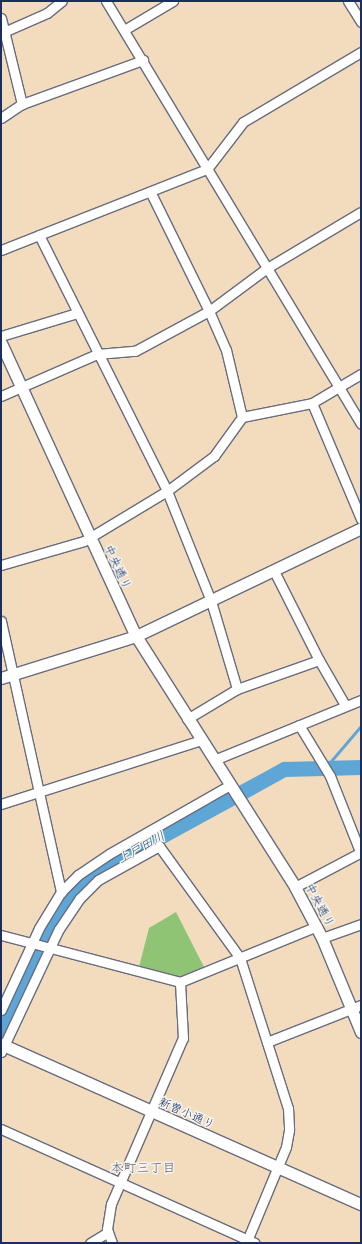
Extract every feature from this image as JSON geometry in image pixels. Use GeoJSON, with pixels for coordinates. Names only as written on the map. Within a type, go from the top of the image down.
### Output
{"type":"FeatureCollection","features":[{"type":"Feature","properties":{"kind":"street"},"geometry":{"type":"LineString","coordinates":[[6,31],[47,13],[62,1]]}},
{"type":"Feature","properties":{"kind":"street"},"geometry":{"type":"LineString","coordinates":[[106,1],[143,60],[361,424]]}},
{"type":"Feature","properties":{"kind":"street"},"geometry":{"type":"LineString","coordinates":[[124,30],[172,1]]}},
{"type":"Feature","properties":{"kind":"street"},"geometry":{"type":"LineString","coordinates":[[348,1],[361,22]]}},
{"type":"Feature","properties":{"kind":"street"},"geometry":{"type":"LineString","coordinates":[[1,18],[6,31],[22,104]]}},
{"type":"Feature","properties":{"kind":"street"},"geometry":{"type":"LineString","coordinates":[[1,250],[151,193],[207,169],[243,122],[361,52]]}},
{"type":"Feature","properties":{"kind":"street"},"geometry":{"type":"LineString","coordinates":[[1,118],[22,104],[143,60]]}},
{"type":"Feature","properties":{"kind":"street"},"geometry":{"type":"LineString","coordinates":[[151,193],[209,310],[226,350],[242,417]]}},
{"type":"Feature","properties":{"kind":"street"},"geometry":{"type":"LineString","coordinates":[[1,396],[20,386],[97,354],[135,351],[209,310],[267,268],[361,212]]}},
{"type":"Feature","properties":{"kind":"street"},"geometry":{"type":"LineString","coordinates":[[39,236],[167,491],[211,601],[237,689]]}},
{"type":"Feature","properties":{"kind":"street"},"geometry":{"type":"LineString","coordinates":[[1,336],[77,313]]}},
{"type":"Feature","properties":{"kind":"street","name":"中央通り"},"geometry":{"type":"LineString","coordinates":[[1,343],[136,636],[187,719],[295,887],[317,926],[356,1007],[361,1032]]}},
{"type":"Feature","properties":{"kind":"street"},"geometry":{"type":"LineString","coordinates":[[1,565],[90,537],[167,491],[214,456],[242,417],[312,403],[361,374]]}},
{"type":"Feature","properties":{"kind":"street"},"geometry":{"type":"LineString","coordinates":[[312,403],[361,519]]}},
{"type":"Feature","properties":{"kind":"street"},"geometry":{"type":"LineString","coordinates":[[1,678],[136,636],[361,528]]}},
{"type":"Feature","properties":{"kind":"street"},"geometry":{"type":"LineString","coordinates":[[274,571],[319,660],[345,705]]}},
{"type":"Feature","properties":{"kind":"street"},"geometry":{"type":"LineString","coordinates":[[1,621],[61,892]]}},
{"type":"Feature","properties":{"kind":"street"},"geometry":{"type":"LineString","coordinates":[[187,719],[237,689],[319,660]]}},
{"type":"Feature","properties":{"kind":"street"},"geometry":{"type":"LineString","coordinates":[[214,760],[345,705],[361,700]]}},
{"type":"Feature","properties":{"kind":"street"},"geometry":{"type":"LineString","coordinates":[[295,887],[361,853],[328,773],[299,725]]}},
{"type":"Feature","properties":{"kind":"street"},"geometry":{"type":"LineString","coordinates":[[1,804],[39,790],[201,740]]}},
{"type":"Feature","properties":{"kind":"street"},"geometry":{"type":"LineString","coordinates":[[1,1010],[33,943],[61,892],[78,875],[109,854],[231,787]]}},
{"type":"Feature","properties":{"kind":"street"},"geometry":{"type":"LineString","coordinates":[[1,1129],[249,1242],[286,1147],[289,1130],[288,1108],[240,958],[159,846],[98,880],[68,913],[2,1047]]}},
{"type":"Feature","properties":{"kind":"street"},"geometry":{"type":"LineString","coordinates":[[322,938],[361,924]]}},
{"type":"Feature","properties":{"kind":"street"},"geometry":{"type":"LineString","coordinates":[[1,936],[51,947],[180,982],[317,926]]}},
{"type":"Feature","properties":{"kind":"street"},"geometry":{"type":"LineString","coordinates":[[112,1243],[108,1232],[107,1216],[183,1038],[180,982]]}},
{"type":"Feature","properties":{"kind":"street"},"geometry":{"type":"LineString","coordinates":[[267,1042],[356,1007]]}},
{"type":"Feature","properties":{"kind":"street","name":"新曽小通り"},"geometry":{"type":"LineString","coordinates":[[2,1047],[361,1204]]}},
{"type":"Feature","properties":{"kind":"street"},"geometry":{"type":"LineString","coordinates":[[90,1243],[108,1232]]}},
{"type":"Feature","properties":{"kind":"green space"},"geometry":{"type":"Polygon","coordinates":[[[176,912],[204,967],[179,977],[139,967],[149,928],[176,912]]]}},
{"type":"Feature","properties":{"kind":"waterway"},"geometry":{"type":"LineString","coordinates":[[326,767],[361,726]]}},
{"type":"Feature","properties":{"kind":"waterway","name":"上戸田川"},"geometry":{"type":"LineString","coordinates":[[1,1033],[52,923],[62,906],[94,873],[284,769],[361,767]]}},
{"type":"Feature","properties":{"kind":"district","name":"本町三丁目"},"geometry":{"type":"Point","coordinates":[143,1167]}}]}
